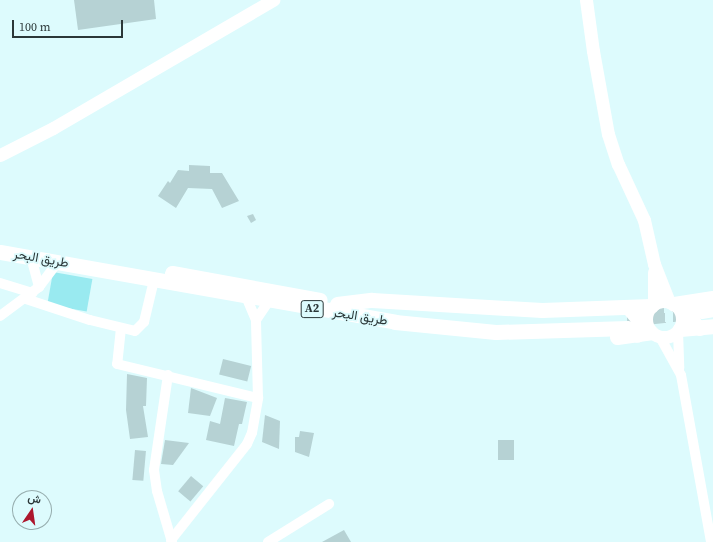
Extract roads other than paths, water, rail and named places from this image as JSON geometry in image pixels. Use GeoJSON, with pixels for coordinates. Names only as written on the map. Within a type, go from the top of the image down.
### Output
{"type":"FeatureCollection","features":[{"type":"Feature","properties":{"kind":"highway","name":"طريق البحر"},"geometry":{"type":"LineString","coordinates":[[0,243],[254,286],[337,304],[422,317],[488,321],[639,326]]}},
{"type":"Feature","properties":{"kind":"highway","name":"طريق البحر"},"geometry":{"type":"LineString","coordinates":[[0,252],[366,318],[496,332],[639,326]]}},
{"type":"Feature","properties":{"kind":"highway"},"geometry":{"type":"LineString","coordinates":[[679,330],[705,316],[713,298]]}},
{"type":"Feature","properties":{"kind":"highway"},"geometry":{"type":"LineString","coordinates":[[672,303],[705,316]]}},
{"type":"Feature","properties":{"kind":"highway"},"geometry":{"type":"LineString","coordinates":[[639,326],[653,305]]}},
{"type":"Feature","properties":{"kind":"main road"},"geometry":{"type":"LineString","coordinates":[[0,155],[53,128],[273,0]]}},
{"type":"Feature","properties":{"kind":"main road"},"geometry":{"type":"LineString","coordinates":[[586,0],[592,51],[608,134],[618,164],[644,220],[654,264],[672,303],[682,318],[679,330],[667,337],[639,326]]}},
{"type":"Feature","properties":{"kind":"main road"},"geometry":{"type":"LineString","coordinates":[[639,326],[646,322],[653,305],[654,264]]}},
{"type":"Feature","properties":{"kind":"main road"},"geometry":{"type":"LineString","coordinates":[[653,305],[672,303]]}},
{"type":"Feature","properties":{"kind":"street"},"geometry":{"type":"LineString","coordinates":[[31,257],[32,293]]}},
{"type":"Feature","properties":{"kind":"street"},"geometry":{"type":"LineString","coordinates":[[0,316],[32,293],[58,262]]}},
{"type":"Feature","properties":{"kind":"street"},"geometry":{"type":"LineString","coordinates":[[0,283],[32,293],[121,328],[135,331],[142,326],[154,280]]}},
{"type":"Feature","properties":{"kind":"street"},"geometry":{"type":"LineString","coordinates":[[172,541],[250,439],[258,398],[256,320],[246,297]]}},
{"type":"Feature","properties":{"kind":"street"},"geometry":{"type":"LineString","coordinates":[[256,320],[269,301]]}},
{"type":"Feature","properties":{"kind":"street"},"geometry":{"type":"LineString","coordinates":[[639,326],[679,368]]}},
{"type":"Feature","properties":{"kind":"street"},"geometry":{"type":"LineString","coordinates":[[121,328],[117,364],[168,375],[258,398]]}},
{"type":"Feature","properties":{"kind":"street"},"geometry":{"type":"LineString","coordinates":[[679,330],[679,368],[711,542]]}},
{"type":"Feature","properties":{"kind":"street"},"geometry":{"type":"LineString","coordinates":[[168,375],[154,470],[157,491],[172,541]]}},
{"type":"Feature","properties":{"kind":"street"},"geometry":{"type":"LineString","coordinates":[[268,542],[329,504]]}},
{"type":"Feature","properties":{"kind":"tunnel"},"geometry":{"type":"LineString","coordinates":[[627,319],[701,311]]}}]}
